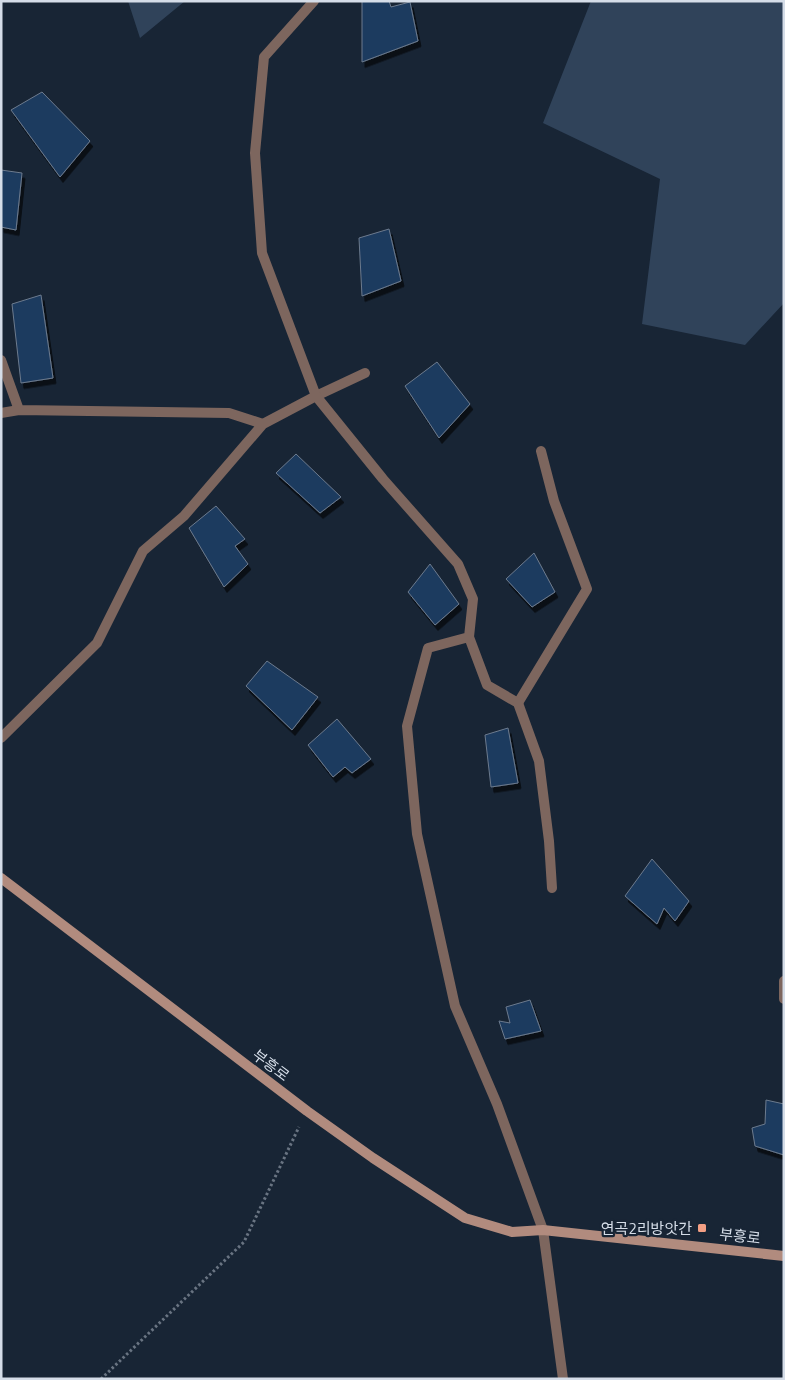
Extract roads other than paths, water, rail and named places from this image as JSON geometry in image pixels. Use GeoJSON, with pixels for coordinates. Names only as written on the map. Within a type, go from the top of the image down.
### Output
{"type":"FeatureCollection","features":[{"type":"Feature","properties":{"kind":"main road","name":"부흥로"},"geometry":{"type":"LineString","coordinates":[[1,878],[307,1111],[373,1158],[465,1218],[512,1232],[543,1230],[784,1256]]}},
{"type":"Feature","properties":{"kind":"street"},"geometry":{"type":"LineString","coordinates":[[314,1],[264,57],[256,153],[262,253],[312,398],[458,564],[473,599],[469,637],[487,685],[518,703],[539,761],[549,841],[552,888]]}},
{"type":"Feature","properties":{"kind":"street"},"geometry":{"type":"LineString","coordinates":[[1,360],[19,410]]}},
{"type":"Feature","properties":{"kind":"street"},"geometry":{"type":"LineString","coordinates":[[1,738],[97,643],[143,550],[184,516],[263,424],[312,398],[365,374]]}},
{"type":"Feature","properties":{"kind":"street"},"geometry":{"type":"LineString","coordinates":[[1,413],[19,410],[229,413],[263,424]]}},
{"type":"Feature","properties":{"kind":"street"},"geometry":{"type":"LineString","coordinates":[[518,703],[586,588],[554,501],[541,452]]}},
{"type":"Feature","properties":{"kind":"street"},"geometry":{"type":"LineString","coordinates":[[469,637],[428,648],[407,726],[417,834],[455,1006],[496,1104],[543,1230],[563,1379]]}},
{"type":"Feature","properties":{"kind":"street"},"geometry":{"type":"LineString","coordinates":[[784,981],[784,999]]}},
{"type":"Feature","properties":{"kind":"place","name":"연곡2리방앗간"},"geometry":{"type":"Point","coordinates":[702,1228]}}]}
